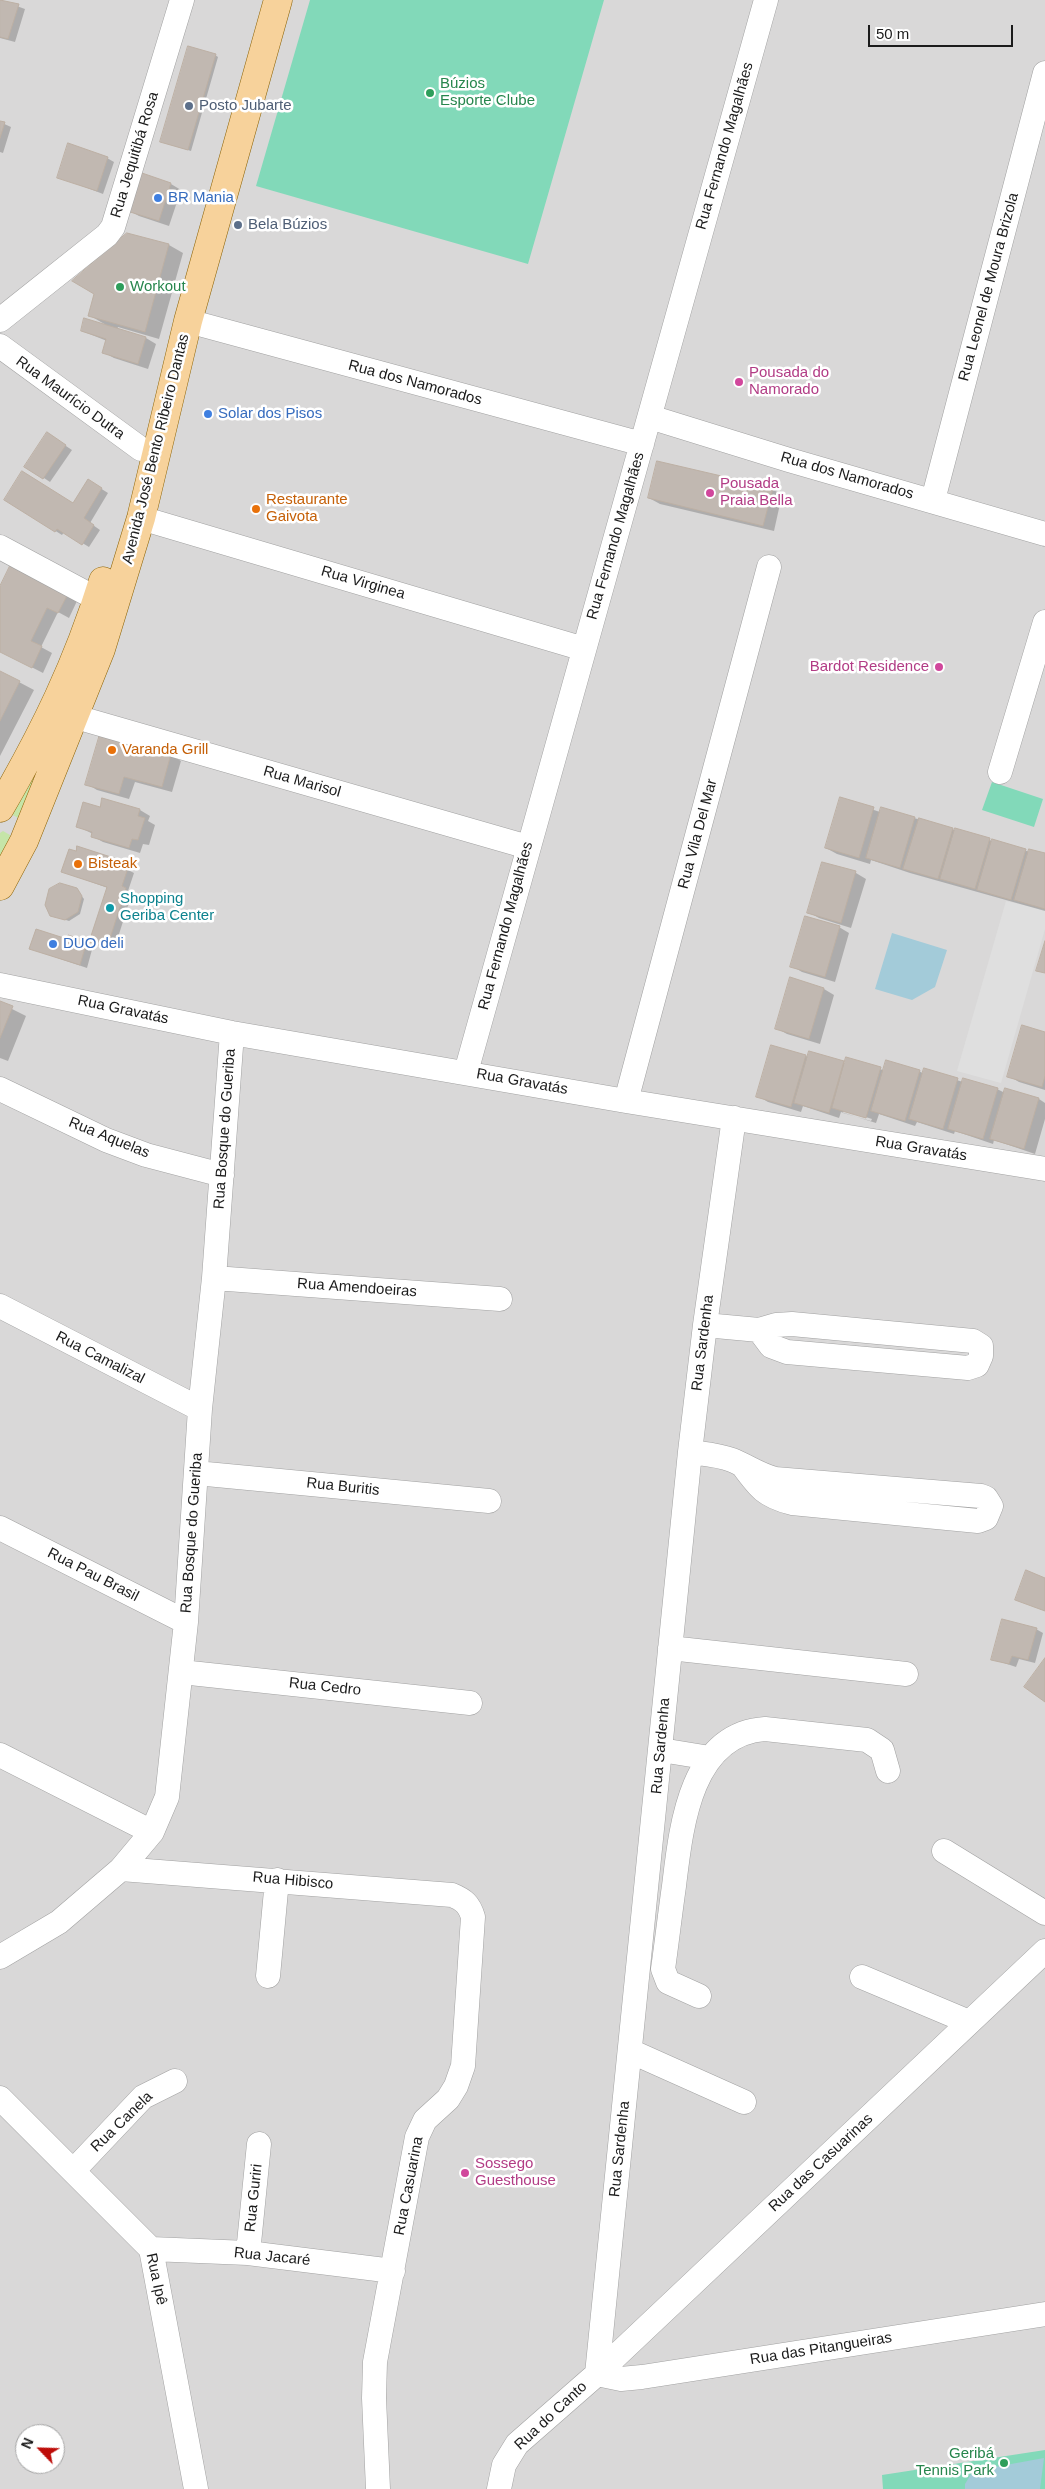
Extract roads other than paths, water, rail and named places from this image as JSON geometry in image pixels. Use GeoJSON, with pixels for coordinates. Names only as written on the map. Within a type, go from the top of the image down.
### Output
{"type":"FeatureCollection","features":[{"type":"Feature","properties":{"kind":"main road","name":"Avenida José Bento Ribeiro Dantas"},"geometry":{"type":"LineString","coordinates":[[0,808],[38,742],[66,685],[97,598],[141,449],[180,285],[259,0]]}},
{"type":"Feature","properties":{"kind":"main road","name":"Avenida José Bento Ribeiro Dantas"},"geometry":{"type":"LineString","coordinates":[[0,886],[24,841],[76,717],[101,649],[141,518],[188,321],[278,0]]}},
{"type":"Feature","properties":{"kind":"main road"},"geometry":{"type":"LineString","coordinates":[[0,822],[18,828],[24,841]]}},
{"type":"Feature","properties":{"kind":"street","name":"Rua Jequitibá Rosa"},"geometry":{"type":"LineString","coordinates":[[0,320],[107,235],[113,227],[182,0]]}},
{"type":"Feature","properties":{"kind":"street","name":"Rua Fernando Magalhães"},"geometry":{"type":"LineString","coordinates":[[466,1072],[766,0]]}},
{"type":"Feature","properties":{"kind":"street","name":"Rua Leonel de Moura Brizola"},"geometry":{"type":"LineString","coordinates":[[933,500],[1045,73]]}},
{"type":"Feature","properties":{"kind":"street","name":"Rua dos Namorados"},"geometry":{"type":"LineString","coordinates":[[188,321],[642,444]]}},
{"type":"Feature","properties":{"kind":"street","name":"Rua Maurício Dutra"},"geometry":{"type":"LineString","coordinates":[[0,346],[141,449]]}},
{"type":"Feature","properties":{"kind":"street","name":"Rua dos Namorados"},"geometry":{"type":"LineString","coordinates":[[650,417],[789,460],[933,500],[1045,534]]}},
{"type":"Feature","properties":{"kind":"street","name":"Rua Virginea"},"geometry":{"type":"LineString","coordinates":[[141,518],[584,649]]}},
{"type":"Feature","properties":{"kind":"street"},"geometry":{"type":"LineString","coordinates":[[0,547],[97,598]]}},
{"type":"Feature","properties":{"kind":"street","name":"Rua Vila Del Mar"},"geometry":{"type":"LineString","coordinates":[[626,1101],[769,567]]}},
{"type":"Feature","properties":{"kind":"street"},"geometry":{"type":"LineString","coordinates":[[1000,772],[1045,622]]}},
{"type":"Feature","properties":{"kind":"street","name":"Rua Marisol"},"geometry":{"type":"LineString","coordinates":[[76,717],[528,847]]}},
{"type":"Feature","properties":{"kind":"street","name":"Rua Gravatás"},"geometry":{"type":"LineString","coordinates":[[0,985],[232,1033],[626,1101],[1044,1164]]}},
{"type":"Feature","properties":{"kind":"street","name":"Rua Bosque do Gueriba"},"geometry":{"type":"LineString","coordinates":[[0,1957],[59,1922],[121,1869],[152,1832],[167,1797],[186,1622],[200,1409],[214,1278],[232,1033]]}},
{"type":"Feature","properties":{"kind":"street","name":"Rua Aquelas"},"geometry":{"type":"LineString","coordinates":[[0,1089],[106,1140],[146,1155],[222,1176]]}},
{"type":"Feature","properties":{"kind":"street","name":"Rua Sardenha"},"geometry":{"type":"LineString","coordinates":[[597,2374],[690,1452],[705,1325],[734,1118]]}},
{"type":"Feature","properties":{"kind":"street","name":"Rua Amendoeiras"},"geometry":{"type":"LineString","coordinates":[[214,1278],[500,1299]]}},
{"type":"Feature","properties":{"kind":"street","name":"Rua Camalizal"},"geometry":{"type":"LineString","coordinates":[[0,1306],[200,1409]]}},
{"type":"Feature","properties":{"kind":"street"},"geometry":{"type":"LineString","coordinates":[[705,1325],[759,1330],[776,1325],[792,1324],[972,1341],[981,1346],[982,1356],[977,1365],[968,1368],[787,1352],[771,1346],[759,1330]]}},
{"type":"Feature","properties":{"kind":"street"},"geometry":{"type":"LineString","coordinates":[[690,1452],[734,1460],[759,1474],[793,1481],[981,1496],[989,1501],[991,1506],[986,1518],[978,1522],[792,1503],[772,1498],[757,1486],[743,1466]]}},
{"type":"Feature","properties":{"kind":"street","name":"Rua Buritis"},"geometry":{"type":"LineString","coordinates":[[196,1473],[489,1501]]}},
{"type":"Feature","properties":{"kind":"street","name":"Rua Pau Brasil"},"geometry":{"type":"LineString","coordinates":[[0,1528],[186,1622]]}},
{"type":"Feature","properties":{"kind":"street"},"geometry":{"type":"LineString","coordinates":[[670,1648],[906,1674]]}},
{"type":"Feature","properties":{"kind":"street","name":"Rua Cedro"},"geometry":{"type":"LineString","coordinates":[[181,1672],[470,1703]]}},
{"type":"Feature","properties":{"kind":"street"},"geometry":{"type":"LineString","coordinates":[[699,1996],[668,1982],[663,1969],[684,1822],[695,1786],[710,1758],[735,1736],[749,1730],[765,1729],[867,1740],[882,1750],[888,1771]]}},
{"type":"Feature","properties":{"kind":"street"},"geometry":{"type":"LineString","coordinates":[[661,1750],[710,1758]]}},
{"type":"Feature","properties":{"kind":"street"},"geometry":{"type":"LineString","coordinates":[[0,1755],[152,1832]]}},
{"type":"Feature","properties":{"kind":"street"},"geometry":{"type":"LineString","coordinates":[[944,1850],[1045,1912]]}},
{"type":"Feature","properties":{"kind":"street","name":"Rua Hibisco"},"geometry":{"type":"LineString","coordinates":[[121,1869],[452,1895],[464,1900]]}},
{"type":"Feature","properties":{"kind":"street"},"geometry":{"type":"LineString","coordinates":[[268,1976],[277,1880]]}},
{"type":"Feature","properties":{"kind":"street","name":"Rua Casuarina"},"geometry":{"type":"LineString","coordinates":[[378,2489],[374,2398],[375,2362],[418,2137],[425,2120],[448,2099],[456,2086],[463,2066],[473,1917],[470,1906],[464,1900]]}},
{"type":"Feature","properties":{"kind":"street","name":"Rua das Casuarinas"},"geometry":{"type":"LineString","coordinates":[[597,2374],[1045,1951]]}},
{"type":"Feature","properties":{"kind":"street"},"geometry":{"type":"LineString","coordinates":[[862,1976],[969,2022]]}},
{"type":"Feature","properties":{"kind":"street"},"geometry":{"type":"LineString","coordinates":[[630,2051],[744,2102]]}},
{"type":"Feature","properties":{"kind":"street","name":"Rua Canela"},"geometry":{"type":"LineString","coordinates":[[74,2170],[143,2097],[174,2081]]}},
{"type":"Feature","properties":{"kind":"street","name":"Rua Ipê"},"geometry":{"type":"LineString","coordinates":[[0,2098],[151,2249],[196,2489]]}},
{"type":"Feature","properties":{"kind":"street","name":"Rua Guriri"},"geometry":{"type":"LineString","coordinates":[[248,2253],[259,2144]]}},
{"type":"Feature","properties":{"kind":"street","name":"Rua Jacaré"},"geometry":{"type":"LineString","coordinates":[[151,2249],[248,2253],[393,2271]]}},
{"type":"Feature","properties":{"kind":"street","name":"Rua das Pitangueiras"},"geometry":{"type":"LineString","coordinates":[[597,2374],[622,2379],[642,2377],[1045,2314]]}},
{"type":"Feature","properties":{"kind":"street","name":"Rua do Canto"},"geometry":{"type":"LineString","coordinates":[[500,2489],[504,2465],[517,2444],[597,2374]]}},
{"type":"Feature","properties":{"kind":"water"},"geometry":{"type":"Polygon","coordinates":[[[892,933],[947,950],[935,987],[912,1000],[875,989],[892,933]]]}},
{"type":"Feature","properties":{"kind":"water"},"geometry":{"type":"Polygon","coordinates":[[[1044,2458],[1040,2489],[965,2489],[965,2484],[973,2471],[1044,2458]]]}},
{"type":"Feature","properties":{"kind":"place","name":"Búzios Esporte Clube"},"geometry":{"type":"Point","coordinates":[430,93]}},
{"type":"Feature","properties":{"kind":"place","name":"Posto Jubarte"},"geometry":{"type":"Point","coordinates":[189,106]}},
{"type":"Feature","properties":{"kind":"place","name":"BR Mania"},"geometry":{"type":"Point","coordinates":[158,198]}},
{"type":"Feature","properties":{"kind":"place","name":"Bela Búzios"},"geometry":{"type":"Point","coordinates":[238,225]}},
{"type":"Feature","properties":{"kind":"place","name":"Workout"},"geometry":{"type":"Point","coordinates":[120,287]}},
{"type":"Feature","properties":{"kind":"place","name":"Pousada do Namorado"},"geometry":{"type":"Point","coordinates":[739,382]}},
{"type":"Feature","properties":{"kind":"place","name":"Solar dos Pisos"},"geometry":{"type":"Point","coordinates":[208,414]}},
{"type":"Feature","properties":{"kind":"place","name":"Pousada Praia Bella"},"geometry":{"type":"Point","coordinates":[710,493]}},
{"type":"Feature","properties":{"kind":"place","name":"Restaurante Gaivota"},"geometry":{"type":"Point","coordinates":[256,509]}},
{"type":"Feature","properties":{"kind":"place","name":"Bardot Residence"},"geometry":{"type":"Point","coordinates":[939,667]}},
{"type":"Feature","properties":{"kind":"place","name":"Varanda Grill"},"geometry":{"type":"Point","coordinates":[112,750]}},
{"type":"Feature","properties":{"kind":"place","name":"Bisteak"},"geometry":{"type":"Point","coordinates":[78,864]}},
{"type":"Feature","properties":{"kind":"place","name":"Shopping Geriba Center"},"geometry":{"type":"Point","coordinates":[110,908]}},
{"type":"Feature","properties":{"kind":"place","name":"DUO deli"},"geometry":{"type":"Point","coordinates":[53,944]}},
{"type":"Feature","properties":{"kind":"place","name":"Sossego Guesthouse"},"geometry":{"type":"Point","coordinates":[465,2173]}},
{"type":"Feature","properties":{"kind":"place","name":"Geribá Tennis Park"},"geometry":{"type":"Point","coordinates":[1004,2463]}}]}
